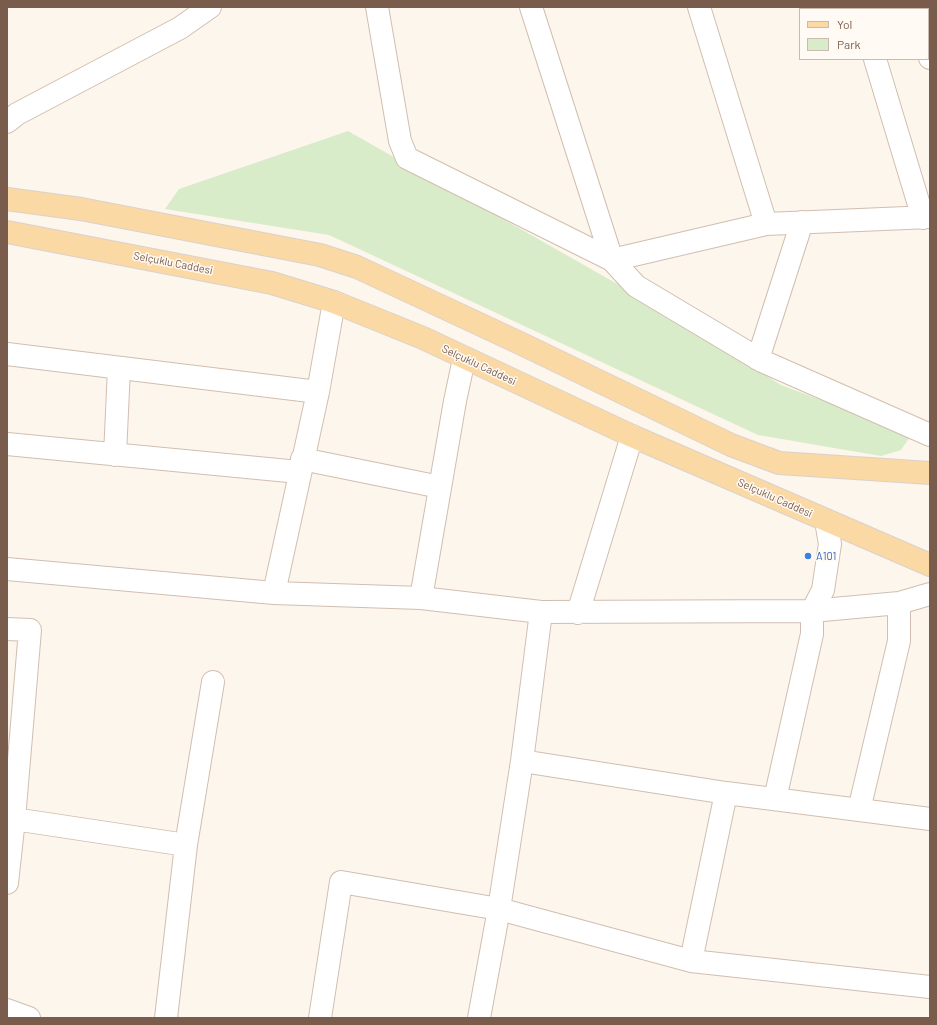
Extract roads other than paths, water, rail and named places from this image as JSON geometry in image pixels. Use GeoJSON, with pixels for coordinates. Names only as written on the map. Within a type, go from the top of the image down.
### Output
{"type":"FeatureCollection","features":[{"type":"Feature","properties":{"kind":"main road"},"geometry":{"type":"LineString","coordinates":[[7,199],[81,209],[320,255],[357,267],[524,345],[731,445],[779,463],[930,473]]}},
{"type":"Feature","properties":{"kind":"main road","name":"Selçuklu Caddesi"},"geometry":{"type":"LineString","coordinates":[[7,232],[272,283],[334,302],[423,338],[464,359],[632,436],[930,565]]}},
{"type":"Feature","properties":{"kind":"street"},"geometry":{"type":"LineString","coordinates":[[7,122],[17,114],[180,28],[210,7]]}},
{"type":"Feature","properties":{"kind":"street"},"geometry":{"type":"LineString","coordinates":[[377,7],[400,141],[407,158],[612,260],[636,286],[758,359],[930,435]]}},
{"type":"Feature","properties":{"kind":"street"},"geometry":{"type":"LineString","coordinates":[[531,7],[612,260]]}},
{"type":"Feature","properties":{"kind":"street"},"geometry":{"type":"LineString","coordinates":[[698,7],[766,224]]}},
{"type":"Feature","properties":{"kind":"street"},"geometry":{"type":"LineString","coordinates":[[612,260],[766,224],[926,218],[876,60]]}},
{"type":"Feature","properties":{"kind":"street"},"geometry":{"type":"LineString","coordinates":[[758,359],[802,222]]}},
{"type":"Feature","properties":{"kind":"street"},"geometry":{"type":"LineString","coordinates":[[274,593],[300,466],[318,392],[334,302]]}},
{"type":"Feature","properties":{"kind":"street"},"geometry":{"type":"LineString","coordinates":[[7,354],[318,392]]}},
{"type":"Feature","properties":{"kind":"street"},"geometry":{"type":"LineString","coordinates":[[421,598],[455,401],[464,359]]}},
{"type":"Feature","properties":{"kind":"street"},"geometry":{"type":"LineString","coordinates":[[115,455],[119,368]]}},
{"type":"Feature","properties":{"kind":"street"},"geometry":{"type":"LineString","coordinates":[[578,613],[632,436]]}},
{"type":"Feature","properties":{"kind":"street"},"geometry":{"type":"LineString","coordinates":[[7,444],[115,455],[300,466],[440,487]]}},
{"type":"Feature","properties":{"kind":"street"},"geometry":{"type":"LineString","coordinates":[[775,799],[812,634],[812,611],[823,590],[830,544],[826,521]]}},
{"type":"Feature","properties":{"kind":"street"},"geometry":{"type":"LineString","coordinates":[[7,569],[274,593],[421,598],[542,612],[578,613],[812,611],[900,603],[930,594]]}},
{"type":"Feature","properties":{"kind":"street"},"geometry":{"type":"LineString","coordinates":[[859,810],[899,641],[900,603]]}},
{"type":"Feature","properties":{"kind":"street"},"geometry":{"type":"LineString","coordinates":[[479,1018],[499,909],[522,760],[542,612]]}},
{"type":"Feature","properties":{"kind":"street"},"geometry":{"type":"LineString","coordinates":[[7,629],[30,630],[7,883]]}},
{"type":"Feature","properties":{"kind":"street"},"geometry":{"type":"LineString","coordinates":[[166,1018],[186,845],[213,682]]}},
{"type":"Feature","properties":{"kind":"street"},"geometry":{"type":"LineString","coordinates":[[522,760],[726,793],[930,819]]}},
{"type":"Feature","properties":{"kind":"street"},"geometry":{"type":"LineString","coordinates":[[691,961],[726,793]]}},
{"type":"Feature","properties":{"kind":"street"},"geometry":{"type":"LineString","coordinates":[[14,819],[186,845]]}},
{"type":"Feature","properties":{"kind":"street"},"geometry":{"type":"LineString","coordinates":[[320,1018],[341,882],[499,909],[691,961],[930,987]]}},
{"type":"Feature","properties":{"kind":"street"},"geometry":{"type":"LineString","coordinates":[[7,1010],[29,1018]]}},
{"type":"Feature","properties":{"kind":"place","name":"A101"},"geometry":{"type":"Point","coordinates":[808,556]}}]}
